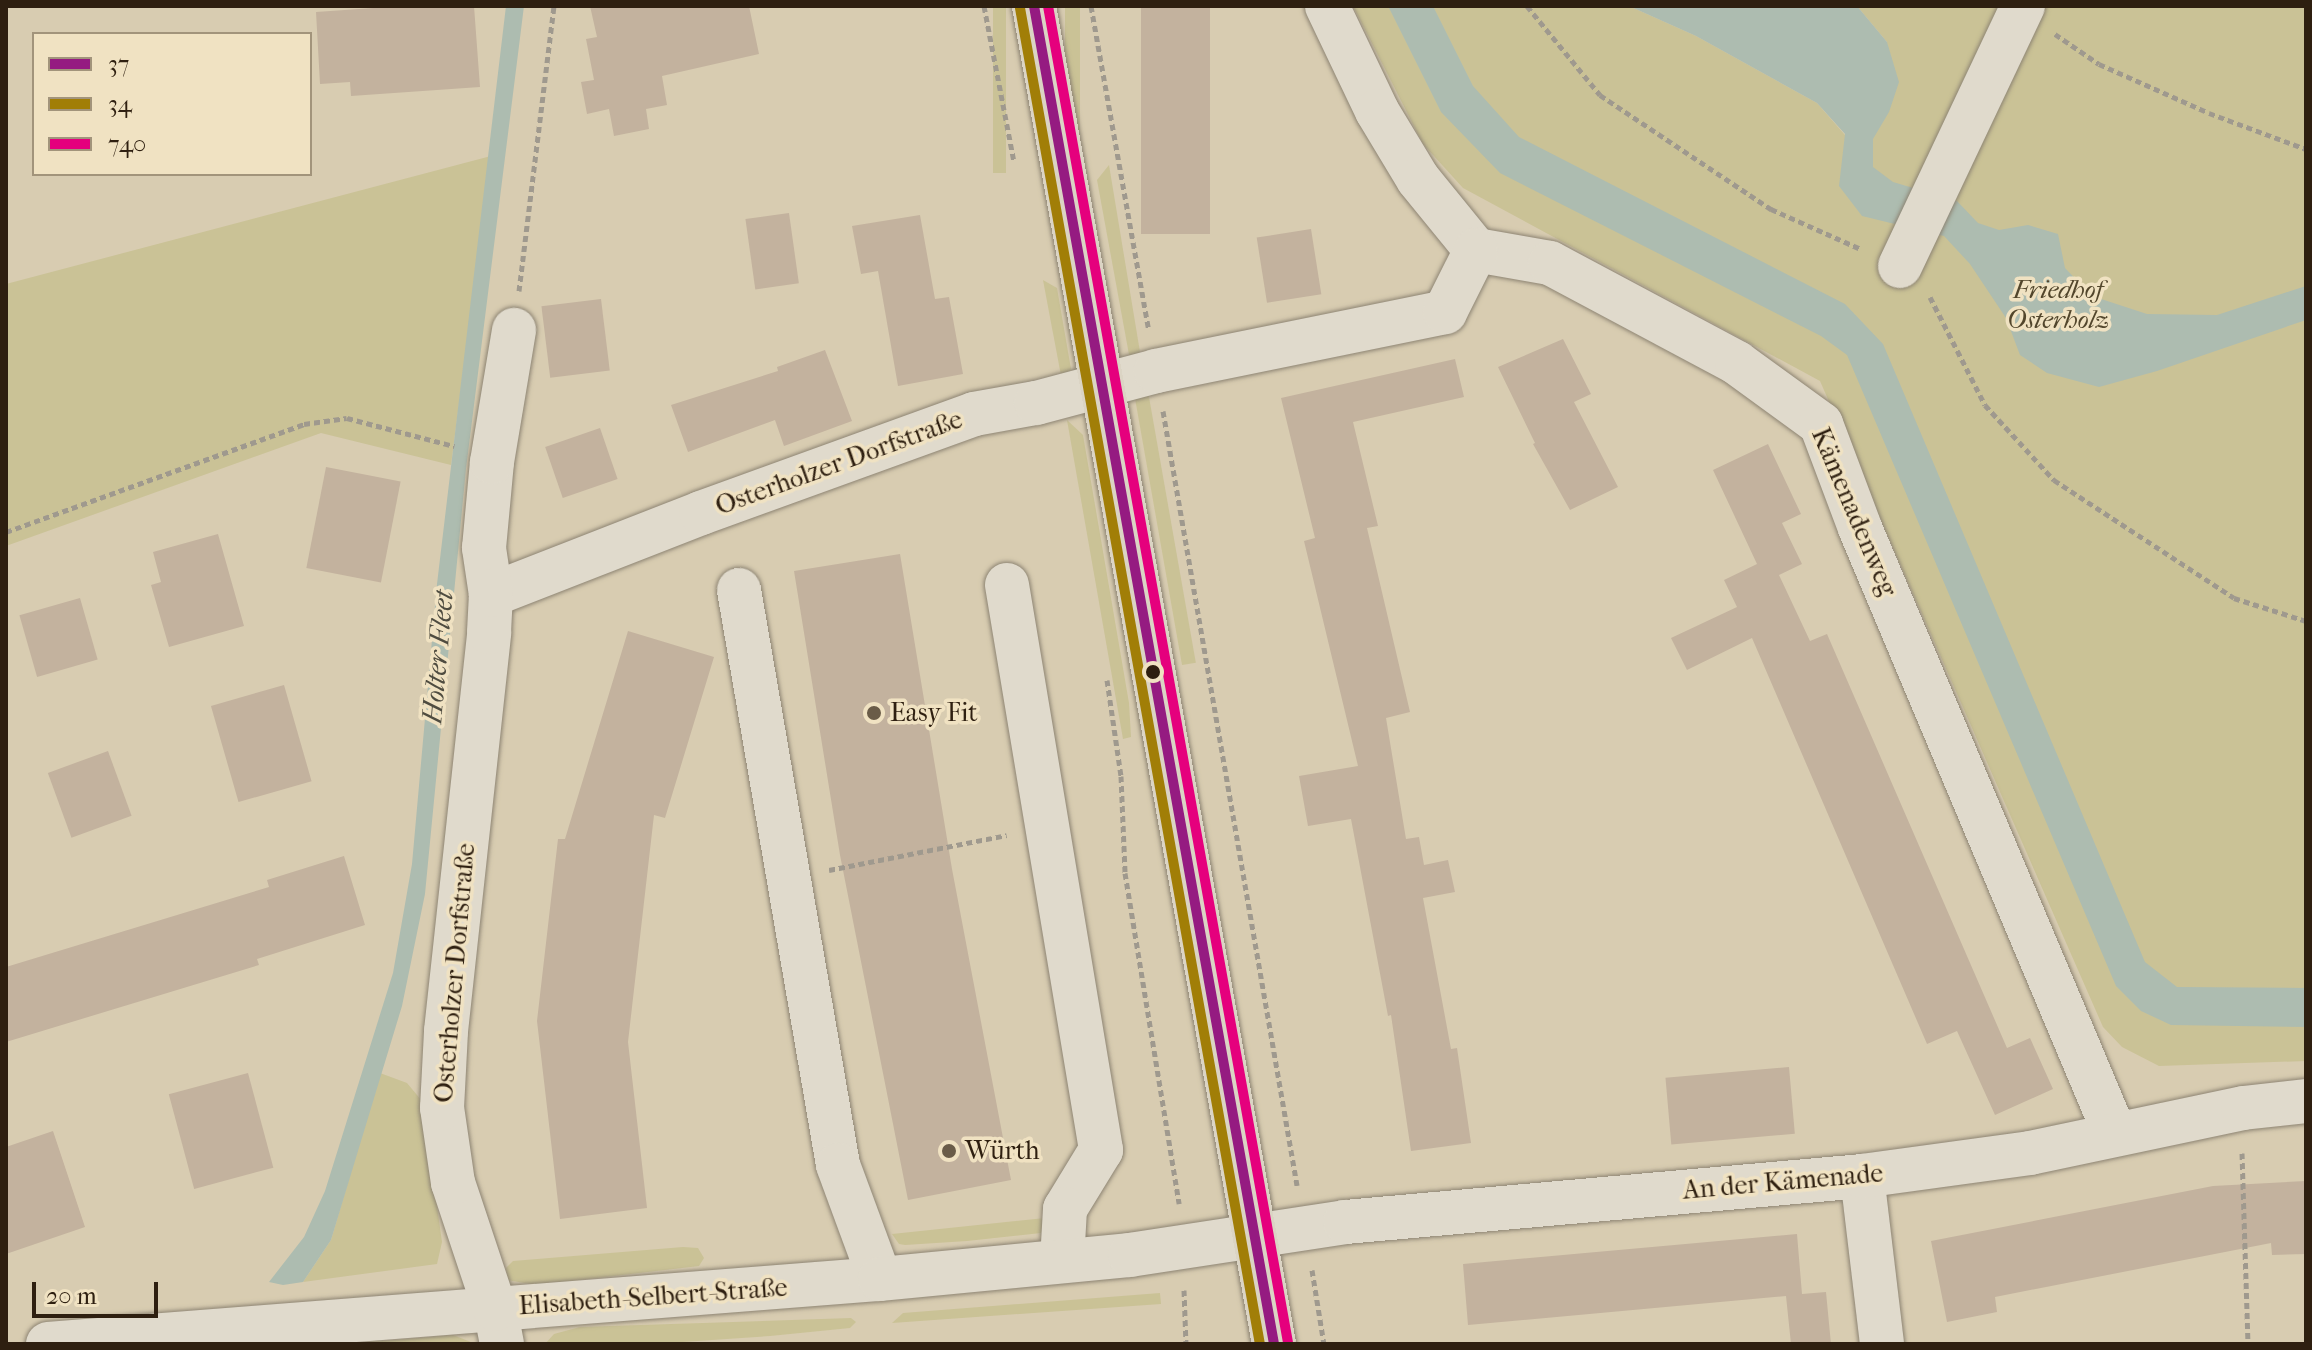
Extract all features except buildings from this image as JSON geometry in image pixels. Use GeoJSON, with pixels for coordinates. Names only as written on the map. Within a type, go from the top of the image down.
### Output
{"type":"FeatureCollection","features":[{"type":"Feature","properties":{"kind":"main road"},"geometry":{"type":"LineString","coordinates":[[1034,6],[1274,1344]]}},
{"type":"Feature","properties":{"kind":"street"},"geometry":{"type":"LineString","coordinates":[[1327,6],[1377,111],[1410,166],[1476,250]]}},
{"type":"Feature","properties":{"kind":"street"},"geometry":{"type":"LineString","coordinates":[[1906,254],[2022,8]]}},
{"type":"Feature","properties":{"kind":"street","name":"Osterholzer Dorfstraße"},"geometry":{"type":"LineString","coordinates":[[491,595],[974,414],[1036,403],[1156,371],[1445,312],[1476,250]]}},
{"type":"Feature","properties":{"kind":"street","name":"Kämenadenweg"},"geometry":{"type":"LineString","coordinates":[[1476,250],[1550,263],[1737,363],[1821,424],[1860,528],[2115,1134]]}},
{"type":"Feature","properties":{"kind":"street","name":"Osterholzer Dorfstraße"},"geometry":{"type":"LineString","coordinates":[[499,1326],[453,1183],[442,1108],[491,595],[484,548],[492,462],[514,330]]}},
{"type":"Feature","properties":{"kind":"street"},"geometry":{"type":"LineString","coordinates":[[1007,585],[1101,1150],[1065,1209],[1062,1261]]}},
{"type":"Feature","properties":{"kind":"street"},"geometry":{"type":"LineString","coordinates":[[739,590],[838,1165],[880,1279]]}},
{"type":"Feature","properties":{"kind":"street","name":"An der Kämenade"},"geometry":{"type":"LineString","coordinates":[[1257,1236],[1304,1228],[1862,1176],[2030,1153],[2243,1108],[2306,1101]]}},
{"type":"Feature","properties":{"kind":"street"},"geometry":{"type":"LineString","coordinates":[[1862,1176],[1882,1344]]}},
{"type":"Feature","properties":{"kind":"street","name":"Elisabeth-Selbert-Straße"},"geometry":{"type":"LineString","coordinates":[[48,1344],[499,1326],[1257,1236]]}},
{"type":"Feature","properties":{"kind":"path"},"geometry":{"type":"LineString","coordinates":[[514,330],[554,6]]}},
{"type":"Feature","properties":{"kind":"path"},"geometry":{"type":"LineString","coordinates":[[984,6],[1014,163]]}},
{"type":"Feature","properties":{"kind":"path"},"geometry":{"type":"LineString","coordinates":[[1091,6],[1324,1344]]}},
{"type":"Feature","properties":{"kind":"path"},"geometry":{"type":"LineString","coordinates":[[1527,6],[1600,95],[1771,209],[1906,254],[1985,405],[2054,480],[2234,598],[2306,621]]}},
{"type":"Feature","properties":{"kind":"path"},"geometry":{"type":"LineString","coordinates":[[2022,8],[2099,64],[2209,113],[2306,149]]}},
{"type":"Feature","properties":{"kind":"path"},"geometry":{"type":"LineString","coordinates":[[6,532],[304,424],[347,418],[441,441]]}},
{"type":"Feature","properties":{"kind":"path"},"geometry":{"type":"LineString","coordinates":[[1106,673],[1121,776],[1125,873],[1177,1172],[1186,1344]]}},
{"type":"Feature","properties":{"kind":"path"},"geometry":{"type":"LineString","coordinates":[[789,878],[1047,826]]}},
{"type":"Feature","properties":{"kind":"path"},"geometry":{"type":"LineString","coordinates":[[2243,1108],[2248,1344]]}},
{"type":"Feature","properties":{"kind":"green space"},"geometry":{"type":"Polygon","coordinates":[[[993,6],[1006,6],[1006,173],[993,173],[993,6]]]}},
{"type":"Feature","properties":{"kind":"green space"},"geometry":{"type":"Polygon","coordinates":[[[1065,6],[1080,6],[1080,147],[1065,147],[1065,6]]]}},
{"type":"Feature","properties":{"kind":"green space","name":"Friedhof Osterholz"},"geometry":{"type":"Polygon","coordinates":[[[1353,6],[1629,6],[1696,36],[1817,103],[1845,135],[1887,42],[1857,6],[2306,6],[2306,1061],[2159,1066],[2122,1047],[2103,1027],[1820,381],[1463,188],[1423,144],[1353,6]]]}},
{"type":"Feature","properties":{"kind":"green space"},"geometry":{"type":"Polygon","coordinates":[[[491,156],[451,465],[321,433],[6,546],[6,284],[491,156]]]}},
{"type":"Feature","properties":{"kind":"green space"},"geometry":{"type":"Polygon","coordinates":[[[1109,165],[1141,358],[1130,360],[1097,180],[1109,165]]]}},
{"type":"Feature","properties":{"kind":"green space"},"geometry":{"type":"Polygon","coordinates":[[[1043,280],[1057,288],[1071,369],[1062,381],[1043,280]]]}},
{"type":"Feature","properties":{"kind":"green space"},"geometry":{"type":"Polygon","coordinates":[[[1146,380],[1196,663],[1182,665],[1132,382],[1146,380]]]}},
{"type":"Feature","properties":{"kind":"green space"},"geometry":{"type":"Polygon","coordinates":[[[1067,420],[1083,435],[1129,703],[1131,737],[1123,739],[1067,420]]]}},
{"type":"Feature","properties":{"kind":"green space"},"geometry":{"type":"Polygon","coordinates":[[[380,1073],[407,1083],[422,1101],[442,1242],[437,1264],[303,1282],[331,1240],[380,1073]]]}},
{"type":"Feature","properties":{"kind":"green space"},"geometry":{"type":"Polygon","coordinates":[[[1045,1218],[1049,1224],[1041,1233],[967,1241],[905,1245],[899,1244],[892,1234],[1045,1218]]]}},
{"type":"Feature","properties":{"kind":"green space"},"geometry":{"type":"Polygon","coordinates":[[[698,1248],[704,1258],[699,1266],[537,1285],[507,1280],[506,1268],[513,1261],[698,1248]]]}},
{"type":"Feature","properties":{"kind":"green space"},"geometry":{"type":"Polygon","coordinates":[[[1160,1293],[1161,1304],[892,1323],[903,1313],[1160,1293]]]}},
{"type":"Feature","properties":{"kind":"green space"},"geometry":{"type":"Polygon","coordinates":[[[851,1318],[856,1322],[850,1328],[770,1336],[653,1344],[545,1344],[554,1334],[580,1327],[851,1318]]]}},
{"type":"Feature","properties":{"kind":"green space"},"geometry":{"type":"Polygon","coordinates":[[[453,1335],[476,1344],[346,1344],[453,1335]]]}},
{"type":"Feature","properties":{"kind":"water","name":"Holter Fleet"},"geometry":{"type":"Polygon","coordinates":[[[506,6],[524,6],[466,469],[425,894],[402,1006],[331,1240],[303,1282],[283,1285],[269,1282],[304,1237],[325,1191],[393,973],[412,864],[437,584],[506,6]]]}},
{"type":"Feature","properties":{"kind":"water"},"geometry":{"type":"Polygon","coordinates":[[[1388,6],[1433,6],[1473,86],[1519,137],[1845,304],[1883,344],[2145,962],[2177,987],[2306,988],[2306,1027],[2171,1025],[2141,1011],[2116,986],[1847,355],[1821,336],[1500,173],[1441,112],[1388,6]]]}},
{"type":"Feature","properties":{"kind":"water"},"geometry":{"type":"Polygon","coordinates":[[[1629,6],[1857,6],[1887,42],[1899,82],[1889,112],[1873,139],[1873,167],[1893,182],[1957,201],[1978,223],[1999,230],[2028,225],[2058,234],[2065,268],[2092,296],[2147,314],[2217,315],[2306,286],[2306,320],[2157,371],[2099,387],[2047,373],[2020,355],[2006,318],[1970,264],[1944,236],[1862,216],[1839,186],[1845,134],[1817,103],[1696,36],[1629,6]]]}},
{"type":"Feature","properties":{"kind":"transit line","name":"37"},"geometry":{"type":"LineString","coordinates":[[1034,6],[1274,1344]]}},
{"type":"Feature","properties":{"kind":"transit line","name":"740"},"geometry":{"type":"LineString","coordinates":[[1048,6],[1288,1342]]}},
{"type":"Feature","properties":{"kind":"transit line","name":"34"},"geometry":{"type":"LineString","coordinates":[[1020,8],[1260,1344]]}},
{"type":"Feature","properties":{"kind":"place","name":"Easy Fit"},"geometry":{"type":"Point","coordinates":[874,713]}},
{"type":"Feature","properties":{"kind":"place","name":"Würth"},"geometry":{"type":"Point","coordinates":[949,1151]}}]}
